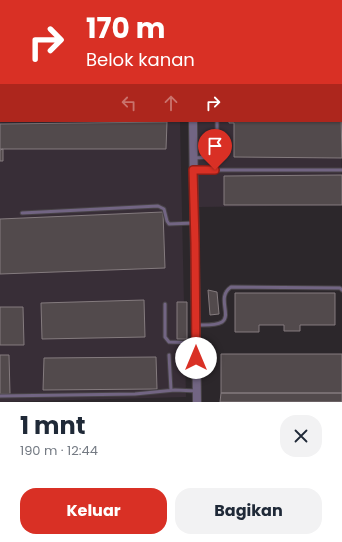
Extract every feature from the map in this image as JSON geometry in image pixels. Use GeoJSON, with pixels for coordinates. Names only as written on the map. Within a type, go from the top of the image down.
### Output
{"type":"FeatureCollection","features":[{"type":"Feature","properties":{"kind":"street"},"geometry":{"type":"LineString","coordinates":[[193,122],[197,402]]}},
{"type":"Feature","properties":{"kind":"lane"},"geometry":{"type":"LineString","coordinates":[[193,158],[210,157],[217,153],[217,122]]}},
{"type":"Feature","properties":{"kind":"lane"},"geometry":{"type":"LineString","coordinates":[[193,170],[342,170]]}},
{"type":"Feature","properties":{"kind":"lane"},"geometry":{"type":"LineString","coordinates":[[22,212],[158,206],[164,209],[169,224],[194,223]]}},
{"type":"Feature","properties":{"kind":"lane"},"geometry":{"type":"LineString","coordinates":[[196,325],[209,325],[222,322],[225,314],[224,294],[231,287],[340,288],[342,290]]}},
{"type":"Feature","properties":{"kind":"lane"},"geometry":{"type":"LineString","coordinates":[[165,304],[165,337],[169,342],[196,343]]}},
{"type":"Feature","properties":{"kind":"lane"},"geometry":{"type":"LineString","coordinates":[[169,355],[171,390]]}},
{"type":"Feature","properties":{"kind":"lane"},"geometry":{"type":"LineString","coordinates":[[0,396],[135,394],[171,390],[196,391]]}},
{"type":"Feature","properties":{"kind":"shaded area"},"geometry":{"type":"Polygon","coordinates":[[[0,122],[180,122],[186,397],[0,402],[0,122]]]}},
{"type":"Feature","properties":{"kind":"shaded area"},"geometry":{"type":"Polygon","coordinates":[[[198,122],[341,122],[342,205],[199,207],[198,122]]]}},
{"type":"Feature","properties":{"kind":"building"},"geometry":{"type":"Polygon","coordinates":[[[167,122],[166,149],[0,149],[0,124],[167,122]]]}},
{"type":"Feature","properties":{"kind":"building"},"geometry":{"type":"Polygon","coordinates":[[[341,122],[342,158],[234,157],[234,123],[229,123],[341,122]]]}},
{"type":"Feature","properties":{"kind":"building"},"geometry":{"type":"Polygon","coordinates":[[[3,149],[3,161],[0,161],[0,150],[3,149]]]}},
{"type":"Feature","properties":{"kind":"building"},"geometry":{"type":"Polygon","coordinates":[[[342,175],[342,205],[224,205],[224,176],[342,175]]]}},
{"type":"Feature","properties":{"kind":"building"},"geometry":{"type":"Polygon","coordinates":[[[163,212],[165,268],[0,274],[0,219],[163,212]]]}},
{"type":"Feature","properties":{"kind":"building"},"geometry":{"type":"Polygon","coordinates":[[[208,290],[217,292],[219,314],[210,315],[208,290]]]}},
{"type":"Feature","properties":{"kind":"building"},"geometry":{"type":"Polygon","coordinates":[[[235,293],[335,293],[335,325],[300,325],[300,331],[284,331],[284,325],[259,325],[259,332],[235,332],[235,293]]]}},
{"type":"Feature","properties":{"kind":"building"},"geometry":{"type":"Polygon","coordinates":[[[144,300],[145,337],[42,339],[41,303],[144,300]]]}},
{"type":"Feature","properties":{"kind":"building"},"geometry":{"type":"Polygon","coordinates":[[[177,302],[187,302],[187,339],[177,339],[177,302]]]}},
{"type":"Feature","properties":{"kind":"building"},"geometry":{"type":"Polygon","coordinates":[[[0,307],[23,307],[24,345],[0,345],[0,307]]]}},
{"type":"Feature","properties":{"kind":"building"},"geometry":{"type":"Polygon","coordinates":[[[221,354],[342,354],[342,393],[221,393],[221,354]]]}},
{"type":"Feature","properties":{"kind":"building"},"geometry":{"type":"Polygon","coordinates":[[[0,355],[9,355],[10,394],[0,394],[0,355]]]}},
{"type":"Feature","properties":{"kind":"building"},"geometry":{"type":"Polygon","coordinates":[[[156,357],[157,389],[43,390],[44,358],[156,357]]]}},
{"type":"Feature","properties":{"kind":"building"},"geometry":{"type":"Polygon","coordinates":[[[221,393],[342,393],[342,402],[220,402],[221,393]]]}},
{"type":"Feature","properties":{"kind":"route"},"geometry":{"type":"LineString","coordinates":[[196,358],[193,170],[215,170]]}}]}
